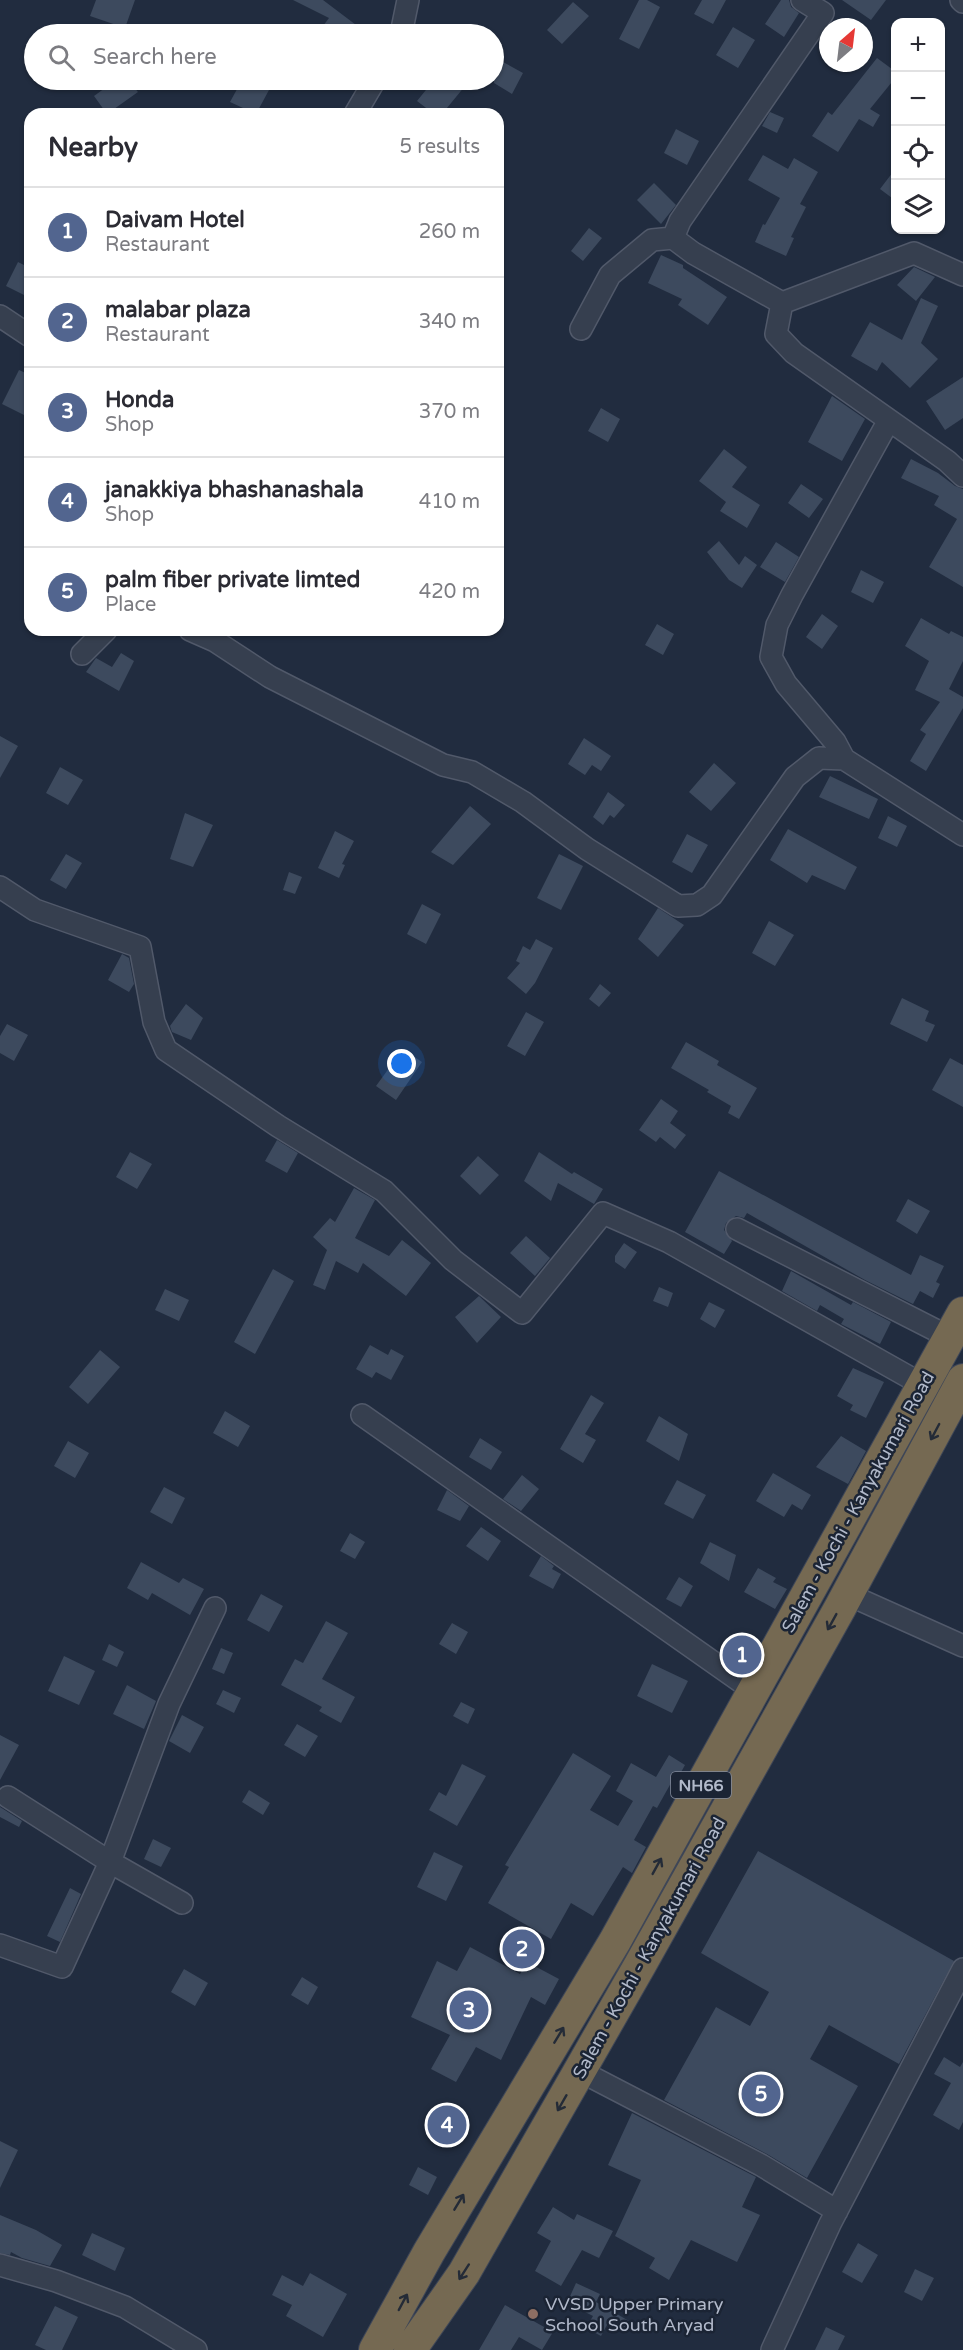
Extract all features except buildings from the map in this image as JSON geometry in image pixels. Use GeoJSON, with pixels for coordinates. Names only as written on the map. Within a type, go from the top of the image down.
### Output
{"type":"FeatureCollection","features":[{"type":"Feature","properties":{"kind":"highway","name":"Salem - Kochi - Kanyakumari Road"},"geometry":{"type":"LineString","coordinates":[[375,2350],[429,2252],[615,1941],[956,1325]]}},
{"type":"Feature","properties":{"kind":"highway","name":"Salem - Kochi - Kanyakumari Road"},"geometry":{"type":"LineString","coordinates":[[410,2350],[464,2273],[848,1594],[963,1380]]}},
{"type":"Feature","properties":{"kind":"street"},"geometry":{"type":"LineString","coordinates":[[403,24],[408,0]]}},
{"type":"Feature","properties":{"kind":"street"},"geometry":{"type":"LineString","coordinates":[[673,238],[680,221],[823,13],[802,0]]}},
{"type":"Feature","properties":{"kind":"street"},"geometry":{"type":"LineString","coordinates":[[359,108],[369,90]]}},
{"type":"Feature","properties":{"kind":"street"},"geometry":{"type":"LineString","coordinates":[[581,329],[610,274],[652,240],[673,238],[693,254],[782,303],[914,254],[963,275]]}},
{"type":"Feature","properties":{"kind":"street"},"geometry":{"type":"LineString","coordinates":[[782,303],[776,334],[794,353],[947,461],[963,476]]}},
{"type":"Feature","properties":{"kind":"street"},"geometry":{"type":"LineString","coordinates":[[0,316],[24,332]]}},
{"type":"Feature","properties":{"kind":"street"},"geometry":{"type":"LineString","coordinates":[[889,420],[777,625],[771,657],[786,684],[840,750],[963,835]]}},
{"type":"Feature","properties":{"kind":"street"},"geometry":{"type":"LineString","coordinates":[[82,654],[100,636]]}},
{"type":"Feature","properties":{"kind":"street"},"geometry":{"type":"LineString","coordinates":[[213,636],[270,677],[443,765],[472,772],[523,802],[587,849],[678,906],[697,905],[712,895],[795,777],[819,758],[840,750]]}},
{"type":"Feature","properties":{"kind":"street"},"geometry":{"type":"LineString","coordinates":[[0,887],[35,910],[140,947],[154,1022],[166,1050],[278,1126],[384,1191],[453,1260],[522,1313],[603,1213],[669,1242],[923,1385]]}},
{"type":"Feature","properties":{"kind":"street"},"geometry":{"type":"LineString","coordinates":[[737,1230],[956,1325]]}},
{"type":"Feature","properties":{"kind":"street"},"geometry":{"type":"LineString","coordinates":[[362,1415],[754,1691]]}},
{"type":"Feature","properties":{"kind":"street"},"geometry":{"type":"LineString","coordinates":[[848,1594],[963,1646]]}},
{"type":"Feature","properties":{"kind":"street"},"geometry":{"type":"LineString","coordinates":[[0,1945],[62,1967],[110,1862],[170,1704],[215,1608]]}},
{"type":"Feature","properties":{"kind":"street"},"geometry":{"type":"LineString","coordinates":[[8,1797],[110,1862],[182,1903]]}},
{"type":"Feature","properties":{"kind":"street"},"geometry":{"type":"LineString","coordinates":[[772,2350],[837,2211],[963,1969]]}},
{"type":"Feature","properties":{"kind":"street"},"geometry":{"type":"LineString","coordinates":[[579,2071],[761,2165],[837,2211]]}},
{"type":"Feature","properties":{"kind":"street"},"geometry":{"type":"LineString","coordinates":[[0,2265],[56,2281],[125,2307],[196,2350]]}},
{"type":"Feature","properties":{"kind":"place","name":"Daivam Hotel"},"geometry":{"type":"Point","coordinates":[742,1655]}},
{"type":"Feature","properties":{"kind":"place","name":"malabar plaza"},"geometry":{"type":"Point","coordinates":[522,1949]}},
{"type":"Feature","properties":{"kind":"place","name":"Honda"},"geometry":{"type":"Point","coordinates":[469,2010]}},
{"type":"Feature","properties":{"kind":"place","name":"palm fiber private limted"},"geometry":{"type":"Point","coordinates":[761,2094]}},
{"type":"Feature","properties":{"kind":"place","name":"janakkiya bhashanashala"},"geometry":{"type":"Point","coordinates":[447,2125]}},
{"type":"Feature","properties":{"kind":"place","name":"VVSD Upper Primary School South Aryad"},"geometry":{"type":"Point","coordinates":[533,2314]}}]}
